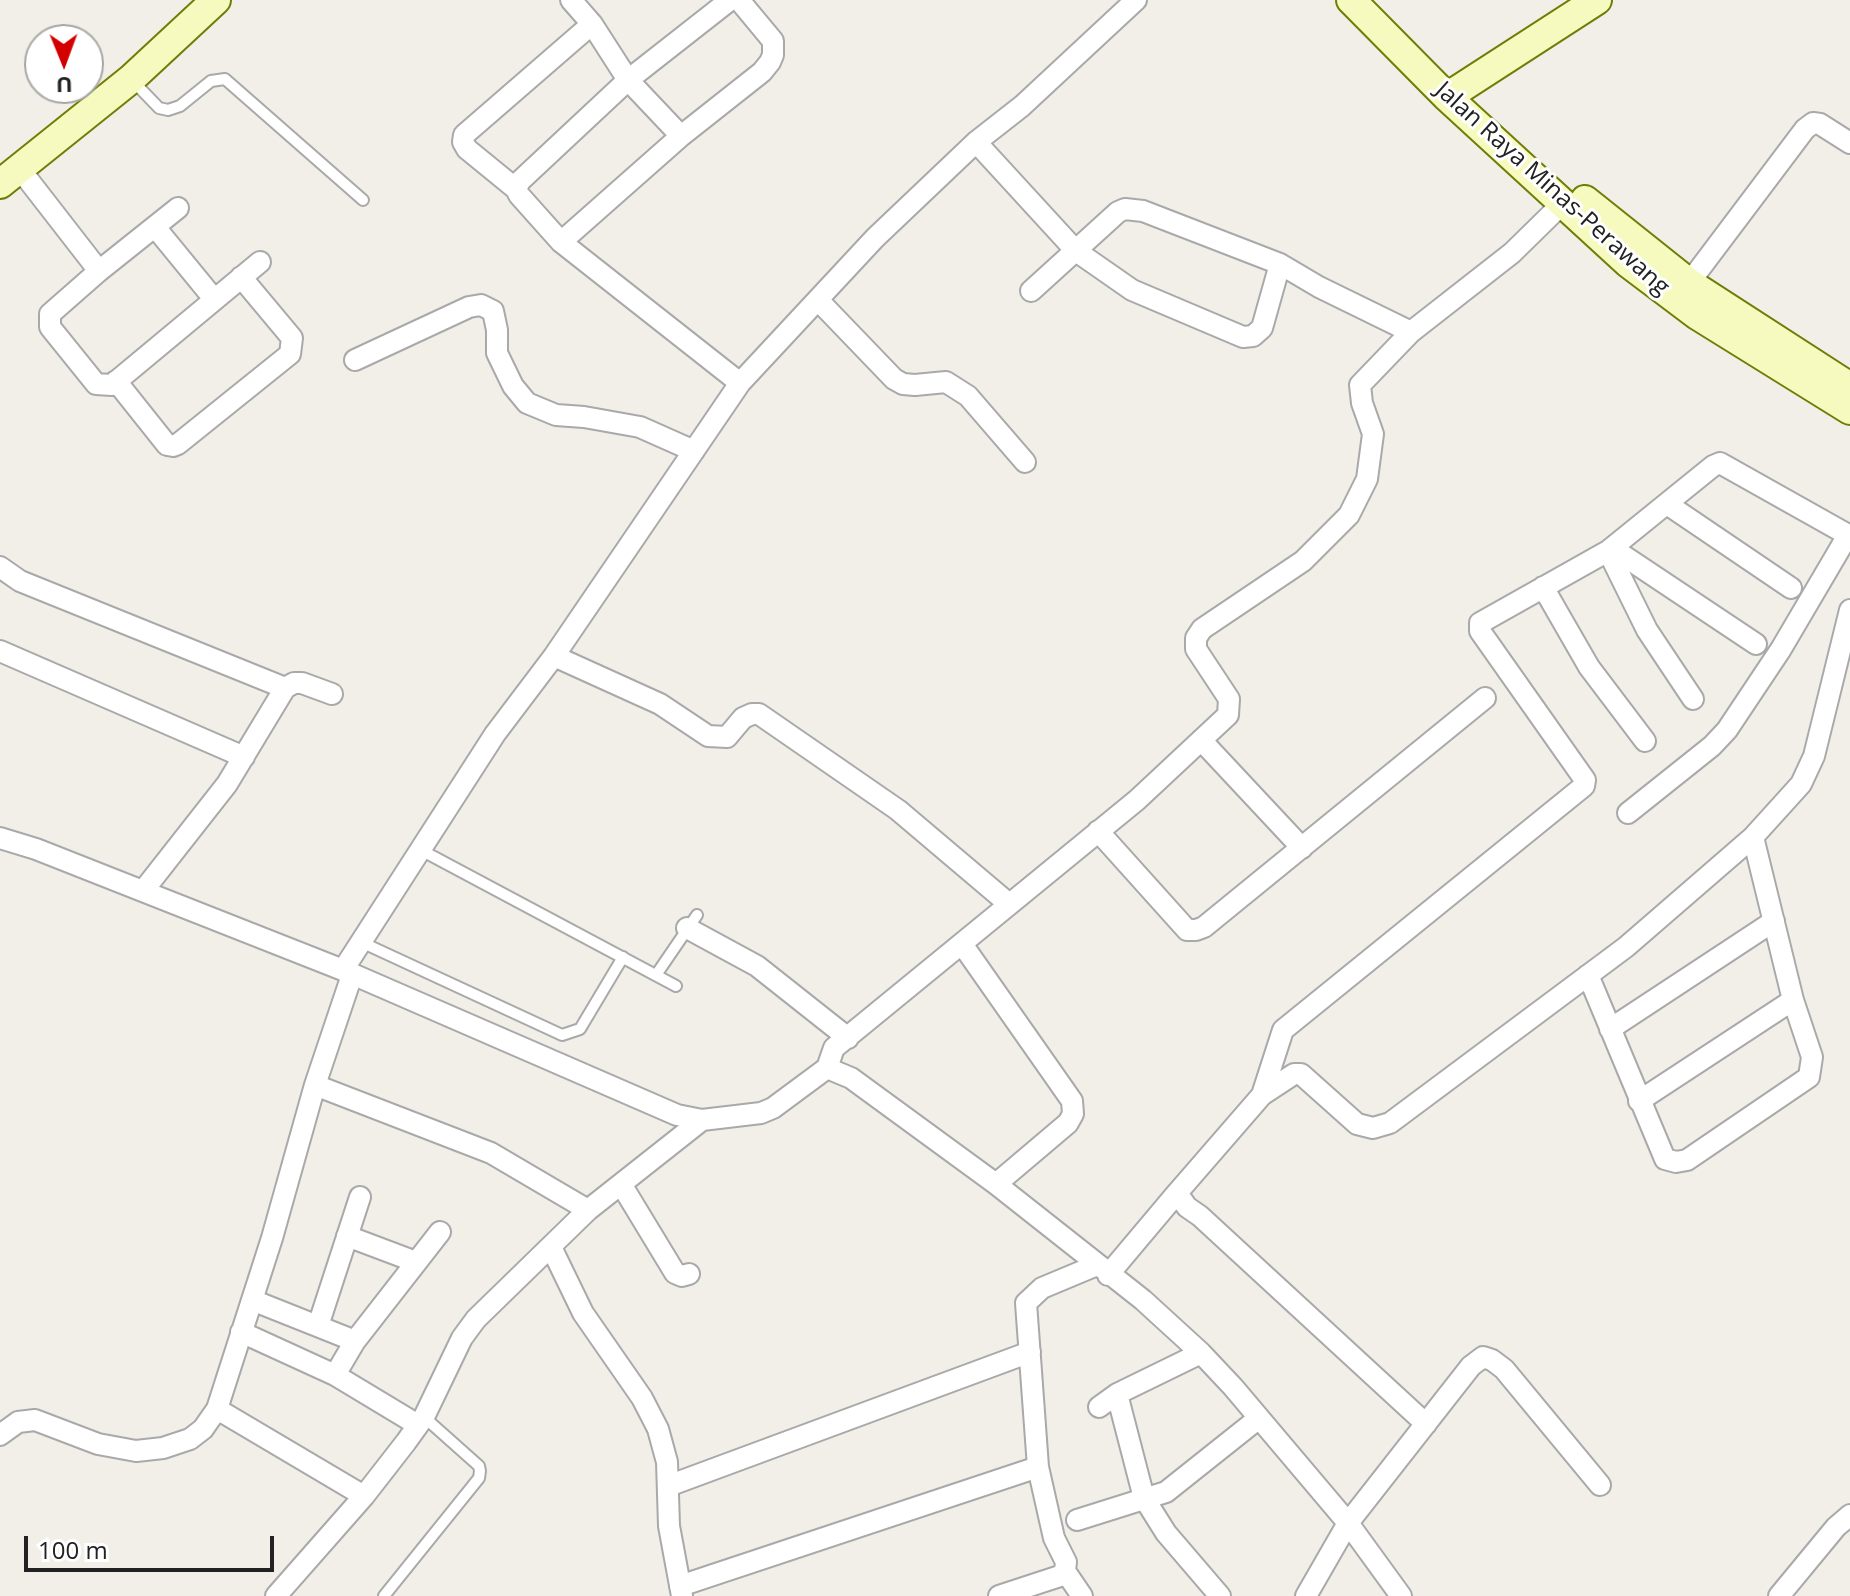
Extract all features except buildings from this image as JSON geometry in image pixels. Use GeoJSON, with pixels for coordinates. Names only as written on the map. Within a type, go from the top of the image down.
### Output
{"type":"FeatureCollection","features":[{"type":"Feature","properties":{"kind":"main road"},"geometry":{"type":"LineString","coordinates":[[10,176],[131,79],[216,0]]}},
{"type":"Feature","properties":{"kind":"main road","name":"Jalan Raya Minas-Perawang"},"geometry":{"type":"LineString","coordinates":[[1351,0],[1454,91],[1689,283],[1849,390]]}},
{"type":"Feature","properties":{"kind":"main road","name":"Jalan Raya Minas-Perawang"},"geometry":{"type":"LineString","coordinates":[[1377,0],[1454,91],[1563,203],[1628,263],[1697,315],[1849,390]]}},
{"type":"Feature","properties":{"kind":"main road"},"geometry":{"type":"LineString","coordinates":[[1454,91],[1597,0]]}},
{"type":"Feature","properties":{"kind":"street"},"geometry":{"type":"LineString","coordinates":[[516,189],[520,181],[628,80],[730,0]]}},
{"type":"Feature","properties":{"kind":"street"},"geometry":{"type":"LineString","coordinates":[[561,242],[681,136],[762,72],[773,55],[773,41],[739,0]]}},
{"type":"Feature","properties":{"kind":"street"},"geometry":{"type":"LineString","coordinates":[[0,1435],[18,1422],[35,1420],[118,1449],[136,1451],[163,1448],[190,1439],[203,1429],[217,1409],[252,1300],[348,972],[361,942],[419,849],[495,734],[554,656],[740,383],[875,238],[976,142],[1022,106],[1136,0]]}},
{"type":"Feature","properties":{"kind":"street"},"geometry":{"type":"LineString","coordinates":[[579,3],[628,80],[681,136]]}},
{"type":"Feature","properties":{"kind":"street"},"geometry":{"type":"LineString","coordinates":[[592,24],[464,135],[463,142],[467,149],[516,189],[561,242],[740,383]]}},
{"type":"Feature","properties":{"kind":"street"},"geometry":{"type":"LineString","coordinates":[[1689,283],[1805,129],[1813,123],[1820,124],[1850,143]]}},
{"type":"Feature","properties":{"kind":"street"},"geometry":{"type":"LineString","coordinates":[[976,142],[1076,251],[1132,290],[1243,337],[1253,336],[1262,328],[1280,264]]}},
{"type":"Feature","properties":{"kind":"street"},"geometry":{"type":"LineString","coordinates":[[10,176],[99,271]]}},
{"type":"Feature","properties":{"kind":"street"},"geometry":{"type":"LineString","coordinates":[[0,838],[36,849],[348,972],[677,1115],[702,1120],[761,1113],[773,1108],[827,1068],[834,1048],[1137,800],[1228,715],[1229,699],[1196,649],[1196,638],[1202,629],[1303,561],[1349,515],[1367,479],[1373,434],[1362,403],[1360,385],[1411,332],[1512,253],[1563,203]]}},
{"type":"Feature","properties":{"kind":"street"},"geometry":{"type":"LineString","coordinates":[[178,208],[50,314],[50,327],[96,384],[104,387],[116,381],[260,262]]}},
{"type":"Feature","properties":{"kind":"street"},"geometry":{"type":"LineString","coordinates":[[1031,291],[1118,212],[1135,209],[1280,264],[1319,287],[1411,332]]}},
{"type":"Feature","properties":{"kind":"street"},"geometry":{"type":"LineString","coordinates":[[155,227],[214,299]]}},
{"type":"Feature","properties":{"kind":"street"},"geometry":{"type":"LineString","coordinates":[[116,381],[167,445],[173,446],[290,354],[292,338],[241,277]]}},
{"type":"Feature","properties":{"kind":"street"},"geometry":{"type":"LineString","coordinates":[[818,300],[894,379],[915,385],[946,382],[968,396],[1025,462]]}},
{"type":"Feature","properties":{"kind":"street"},"geometry":{"type":"LineString","coordinates":[[355,360],[469,307],[481,305],[493,311],[497,353],[513,386],[527,403],[556,415],[640,427],[694,451]]}},
{"type":"Feature","properties":{"kind":"street"},"geometry":{"type":"LineString","coordinates":[[1262,1095],[1283,1030],[1584,786],[1585,780],[1479,629],[1480,623],[1610,549],[1713,466],[1723,463],[1849,535],[1781,649],[1727,730],[1712,746],[1628,813]]}},
{"type":"Feature","properties":{"kind":"street"},"geometry":{"type":"LineString","coordinates":[[1667,504],[1791,588]]}},
{"type":"Feature","properties":{"kind":"street"},"geometry":{"type":"LineString","coordinates":[[1610,549],[1756,644]]}},
{"type":"Feature","properties":{"kind":"street"},"geometry":{"type":"LineString","coordinates":[[1610,549],[1647,630],[1693,699]]}},
{"type":"Feature","properties":{"kind":"street"},"geometry":{"type":"LineString","coordinates":[[0,567],[20,581],[285,688]]}},
{"type":"Feature","properties":{"kind":"street"},"geometry":{"type":"LineString","coordinates":[[1543,587],[1589,667],[1645,741]]}},
{"type":"Feature","properties":{"kind":"street"},"geometry":{"type":"LineString","coordinates":[[999,1596],[1060,1576],[1065,1571],[1066,1562],[1054,1538],[1038,1467],[1026,1303],[1042,1288],[1102,1270],[1177,1193],[1262,1095],[1292,1075],[1298,1073],[1357,1124],[1373,1128],[1390,1123],[1626,947],[1753,837],[1801,784],[1814,756],[1850,610]]}},
{"type":"Feature","properties":{"kind":"street"},"geometry":{"type":"LineString","coordinates":[[0,651],[244,757]]}},
{"type":"Feature","properties":{"kind":"street"},"geometry":{"type":"LineString","coordinates":[[554,656],[660,704],[708,736],[727,737],[743,718],[759,714],[898,810],[1009,904]]}},
{"type":"Feature","properties":{"kind":"street"},"geometry":{"type":"LineString","coordinates":[[143,891],[227,784],[285,688],[302,683],[332,694]]}},
{"type":"Feature","properties":{"kind":"street"},"geometry":{"type":"LineString","coordinates":[[1098,831],[1187,930],[1204,927],[1485,698]]}},
{"type":"Feature","properties":{"kind":"street"},"geometry":{"type":"LineString","coordinates":[[1201,740],[1302,848]]}},
{"type":"Feature","properties":{"kind":"street"},"geometry":{"type":"LineString","coordinates":[[1588,975],[1665,1159],[1676,1162],[1687,1160],[1809,1077],[1812,1057],[1793,1000],[1753,837]]}},
{"type":"Feature","properties":{"kind":"street"},"geometry":{"type":"LineString","coordinates":[[692,921],[757,966],[848,1038]]}},
{"type":"Feature","properties":{"kind":"street"},"geometry":{"type":"LineString","coordinates":[[1610,1029],[1774,921]]}},
{"type":"Feature","properties":{"kind":"street"},"geometry":{"type":"LineString","coordinates":[[962,944],[1072,1101],[1073,1114],[1068,1123],[996,1184]]}},
{"type":"Feature","properties":{"kind":"street"},"geometry":{"type":"LineString","coordinates":[[1639,1101],[1793,1000]]}},
{"type":"Feature","properties":{"kind":"street"},"geometry":{"type":"LineString","coordinates":[[827,1068],[851,1078],[996,1184],[1143,1300],[1201,1353],[1348,1523],[1401,1596]]}},
{"type":"Feature","properties":{"kind":"street"},"geometry":{"type":"LineString","coordinates":[[315,1085],[491,1153],[588,1210]]}},
{"type":"Feature","properties":{"kind":"street"},"geometry":{"type":"LineString","coordinates":[[276,1596],[364,1496],[421,1421],[462,1338],[492,1302],[588,1210],[702,1120]]}},
{"type":"Feature","properties":{"kind":"street"},"geometry":{"type":"LineString","coordinates":[[621,1184],[675,1273],[682,1276],[689,1274]]}},
{"type":"Feature","properties":{"kind":"street"},"geometry":{"type":"LineString","coordinates":[[1177,1193],[1187,1207],[1426,1424]]}},
{"type":"Feature","properties":{"kind":"street"},"geometry":{"type":"LineString","coordinates":[[318,1326],[360,1197]]}},
{"type":"Feature","properties":{"kind":"street"},"geometry":{"type":"LineString","coordinates":[[335,1375],[355,1341],[440,1232]]}},
{"type":"Feature","properties":{"kind":"street"},"geometry":{"type":"LineString","coordinates":[[347,1236],[416,1262]]}},
{"type":"Feature","properties":{"kind":"street"},"geometry":{"type":"LineString","coordinates":[[551,1247],[583,1313],[642,1398],[658,1429],[667,1462],[669,1526],[681,1591],[1038,1467]]}},
{"type":"Feature","properties":{"kind":"street"},"geometry":{"type":"LineString","coordinates":[[252,1300],[355,1341]]}},
{"type":"Feature","properties":{"kind":"street"},"geometry":{"type":"LineString","coordinates":[[241,1332],[335,1375],[421,1421]]}},
{"type":"Feature","properties":{"kind":"street"},"geometry":{"type":"LineString","coordinates":[[668,1486],[1030,1352]]}},
{"type":"Feature","properties":{"kind":"street"},"geometry":{"type":"LineString","coordinates":[[1099,1407],[1117,1394],[1201,1353]]}},
{"type":"Feature","properties":{"kind":"street"},"geometry":{"type":"LineString","coordinates":[[1306,1596],[1348,1523],[1471,1366],[1483,1357],[1504,1369],[1600,1485]]}},
{"type":"Feature","properties":{"kind":"street"},"geometry":{"type":"LineString","coordinates":[[1117,1394],[1144,1498],[1166,1533],[1220,1596]]}},
{"type":"Feature","properties":{"kind":"street"},"geometry":{"type":"LineString","coordinates":[[217,1409],[364,1496]]}},
{"type":"Feature","properties":{"kind":"street"},"geometry":{"type":"LineString","coordinates":[[1077,1520],[1166,1492],[1259,1418]]}},
{"type":"Feature","properties":{"kind":"street"},"geometry":{"type":"LineString","coordinates":[[1779,1596],[1836,1527],[1850,1515]]}},
{"type":"Feature","properties":{"kind":"street"},"geometry":{"type":"LineString","coordinates":[[1065,1571],[1082,1596]]}},
{"type":"Feature","properties":{"kind":"lane"},"geometry":{"type":"LineString","coordinates":[[131,79],[159,108],[168,110],[180,106],[211,81],[225,79],[363,200]]}},
{"type":"Feature","properties":{"kind":"lane"},"geometry":{"type":"LineString","coordinates":[[419,849],[676,986]]}},
{"type":"Feature","properties":{"kind":"lane"},"geometry":{"type":"LineString","coordinates":[[656,975],[692,921]]}},
{"type":"Feature","properties":{"kind":"lane"},"geometry":{"type":"LineString","coordinates":[[361,942],[562,1035],[580,1029],[623,957]]}},
{"type":"Feature","properties":{"kind":"lane"},"geometry":{"type":"LineString","coordinates":[[384,1596],[479,1478],[479,1466],[421,1421]]}}]}
